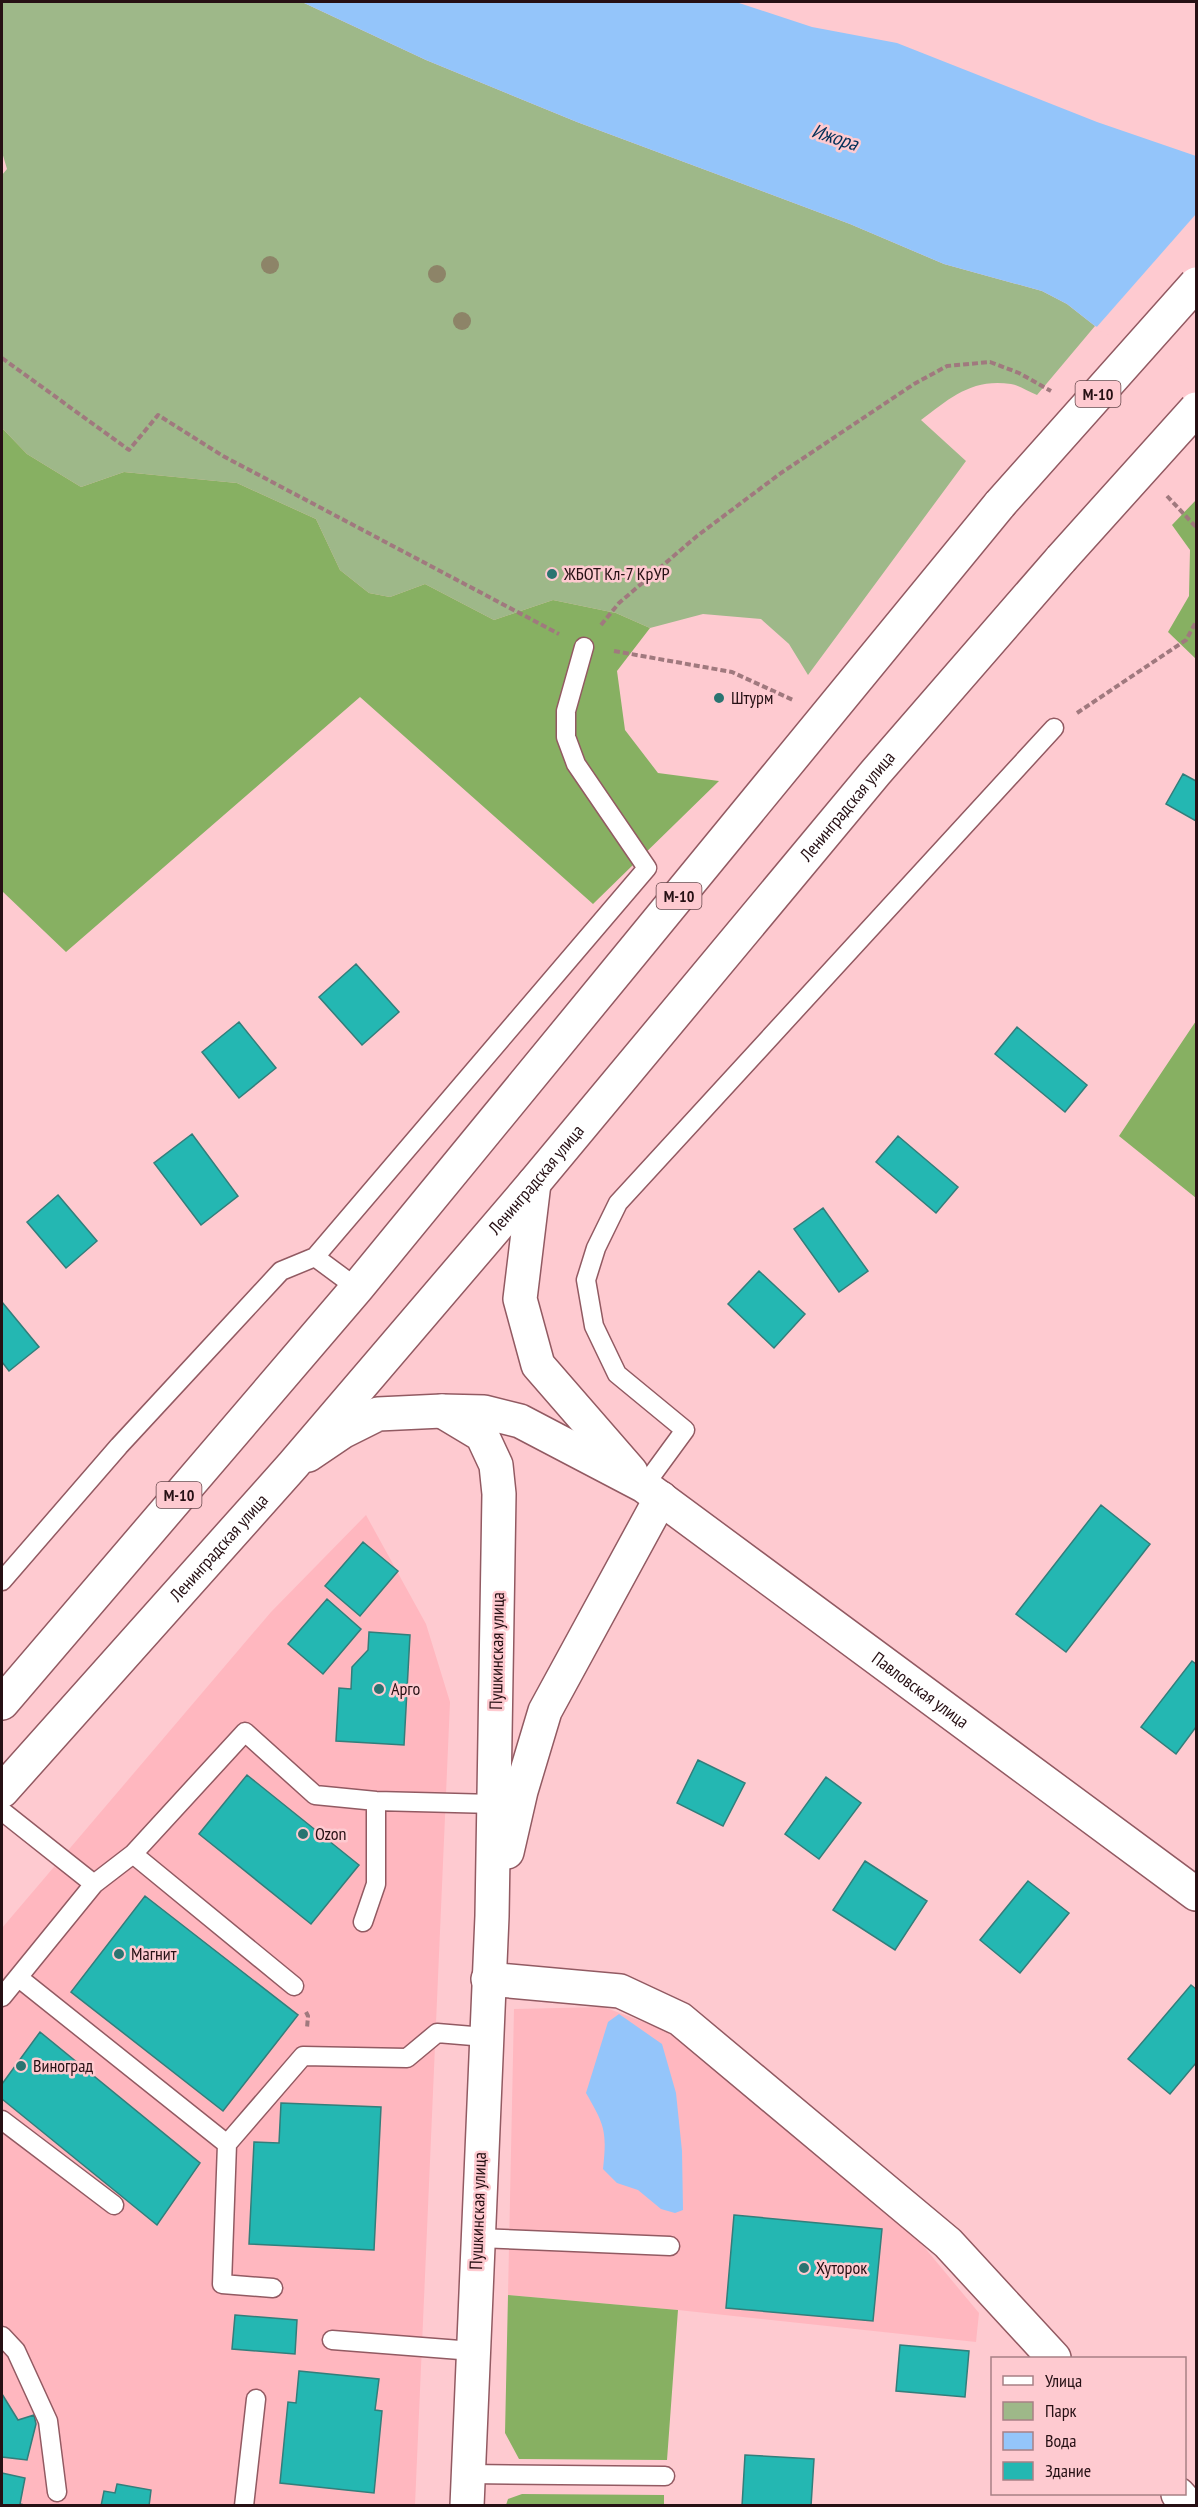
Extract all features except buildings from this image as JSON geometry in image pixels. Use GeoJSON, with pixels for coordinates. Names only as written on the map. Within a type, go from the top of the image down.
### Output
{"type":"FeatureCollection","features":[{"type":"Feature","properties":{"kind":"main road","name":"М-10"},"geometry":{"type":"LineString","coordinates":[[2,1702],[357,1288],[1000,504],[1197,284]]}},
{"type":"Feature","properties":{"kind":"main road","name":"Ленинградская улица"},"geometry":{"type":"LineString","coordinates":[[2,1791],[293,1466],[534,1183],[876,772],[1061,559],[1197,409]]}},
{"type":"Feature","properties":{"kind":"main road"},"geometry":{"type":"LineString","coordinates":[[534,1183],[520,1299],[538,1365],[653,1492]]}},
{"type":"Feature","properties":{"kind":"main road","name":"Пушкинская улица"},"geometry":{"type":"LineString","coordinates":[[442,1411],[482,1435],[496,1465],[499,1494],[492,1916],[467,2490]]}},
{"type":"Feature","properties":{"kind":"main road"},"geometry":{"type":"LineString","coordinates":[[293,1466],[342,1432],[378,1414],[484,1412],[520,1421],[653,1492]]}},
{"type":"Feature","properties":{"kind":"main road","name":"Павловская улица"},"geometry":{"type":"LineString","coordinates":[[653,1492],[1197,1894]]}},
{"type":"Feature","properties":{"kind":"main road","name":"Пушкинская улица"},"geometry":{"type":"LineString","coordinates":[[492,1916],[521,1791],[545,1711],[653,1492]]}},
{"type":"Feature","properties":{"kind":"main road"},"geometry":{"type":"LineString","coordinates":[[488,1979],[620,1991],[680,2019],[948,2243],[1053,2357]]}},
{"type":"Feature","properties":{"kind":"lane"},"geometry":{"type":"LineString","coordinates":[[2,1581],[119,1446],[281,1271],[315,1257],[647,867],[576,764],[566,737],[566,711],[584,647]]}},
{"type":"Feature","properties":{"kind":"lane"},"geometry":{"type":"LineString","coordinates":[[653,1492],[685,1430],[617,1374],[594,1326],[586,1280],[596,1248],[618,1203],[1054,728]]}},
{"type":"Feature","properties":{"kind":"lane"},"geometry":{"type":"LineString","coordinates":[[315,1257],[357,1288]]}},
{"type":"Feature","properties":{"kind":"lane"},"geometry":{"type":"LineString","coordinates":[[2,1997],[94,1884],[133,1854],[245,1732],[315,1795],[376,1801],[494,1804]]}},
{"type":"Feature","properties":{"kind":"lane"},"geometry":{"type":"LineString","coordinates":[[363,1922],[376,1884],[376,1801]]}},
{"type":"Feature","properties":{"kind":"lane"},"geometry":{"type":"LineString","coordinates":[[2,1811],[94,1884]]}},
{"type":"Feature","properties":{"kind":"lane"},"geometry":{"type":"LineString","coordinates":[[133,1854],[294,1986]]}},
{"type":"Feature","properties":{"kind":"lane"},"geometry":{"type":"LineString","coordinates":[[19,1978],[227,2144]]}},
{"type":"Feature","properties":{"kind":"lane"},"geometry":{"type":"LineString","coordinates":[[273,2288],[222,2284],[227,2144],[303,2056],[407,2058],[437,2033],[485,2037]]}},
{"type":"Feature","properties":{"kind":"lane"},"geometry":{"type":"LineString","coordinates":[[2,2120],[114,2205]]}},
{"type":"Feature","properties":{"kind":"lane"},"geometry":{"type":"LineString","coordinates":[[478,2238],[670,2246]]}},
{"type":"Feature","properties":{"kind":"lane"},"geometry":{"type":"LineString","coordinates":[[2,2336],[16,2351],[48,2421],[57,2492]]}},
{"type":"Feature","properties":{"kind":"lane"},"geometry":{"type":"LineString","coordinates":[[332,2340],[473,2351]]}},
{"type":"Feature","properties":{"kind":"lane"},"geometry":{"type":"LineString","coordinates":[[244,2505],[256,2399]]}},
{"type":"Feature","properties":{"kind":"lane"},"geometry":{"type":"LineString","coordinates":[[467,2490],[665,2476]]}},
{"type":"Feature","properties":{"kind":"path"},"geometry":{"type":"LineString","coordinates":[[2,358],[129,450],[158,415],[223,456],[584,647],[732,672],[794,701]]}},
{"type":"Feature","properties":{"kind":"path"},"geometry":{"type":"LineString","coordinates":[[584,647],[619,603],[697,536],[781,473],[947,366],[990,362],[1019,373],[1061,396]]}},
{"type":"Feature","properties":{"kind":"path"},"geometry":{"type":"LineString","coordinates":[[1166,494],[1196,527]]}},
{"type":"Feature","properties":{"kind":"path"},"geometry":{"type":"LineString","coordinates":[[1054,728],[1186,640],[1197,622]]}},
{"type":"Feature","properties":{"kind":"path"},"geometry":{"type":"LineString","coordinates":[[294,1986],[308,2016],[303,2056]]}},
{"type":"Feature","properties":{"kind":"shaded area"},"geometry":{"type":"Polygon","coordinates":[[[366,1515],[426,1624],[450,1702],[415,2505],[2,2506],[2,1928],[271,1612],[366,1515]]]}},
{"type":"Feature","properties":{"kind":"shaded area"},"geometry":{"type":"Polygon","coordinates":[[[604,2007],[667,2031],[900,2218],[979,2313],[976,2342],[678,2310],[508,2295],[514,2009],[604,2007]]]}},
{"type":"Feature","properties":{"kind":"green space"},"geometry":{"type":"Polygon","coordinates":[[[2,2],[302,2],[426,60],[577,122],[850,224],[944,264],[1042,291],[1067,304],[1095,326],[1037,395],[1014,385],[985,384],[952,397],[921,420],[966,461],[808,675],[789,644],[761,619],[703,614],[650,628],[616,613],[553,600],[494,620],[425,584],[390,597],[369,593],[340,570],[316,519],[237,483],[124,472],[81,487],[27,454],[2,428],[2,175],[7,169],[2,152],[2,2]]]}},
{"type":"Feature","properties":{"kind":"green space"},"geometry":{"type":"Polygon","coordinates":[[[2,428],[27,454],[81,487],[124,472],[237,483],[316,519],[340,570],[369,593],[390,597],[425,584],[494,620],[553,600],[616,613],[650,628],[617,671],[625,730],[658,773],[719,781],[593,904],[360,697],[66,952],[2,891],[2,428]]]}},
{"type":"Feature","properties":{"kind":"green space"},"geometry":{"type":"Polygon","coordinates":[[[1196,500],[1196,659],[1168,632],[1189,596],[1190,550],[1172,525],[1196,500]]]}},
{"type":"Feature","properties":{"kind":"green space"},"geometry":{"type":"Polygon","coordinates":[[[1196,1021],[1196,1198],[1119,1136],[1196,1021]]]}},
{"type":"Feature","properties":{"kind":"green space"},"geometry":{"type":"Polygon","coordinates":[[[508,2295],[678,2310],[667,2460],[519,2459],[505,2433],[508,2295]]]}},
{"type":"Feature","properties":{"kind":"green space"},"geometry":{"type":"Polygon","coordinates":[[[522,2494],[664,2495],[664,2505],[506,2505],[508,2499],[522,2494]]]}},
{"type":"Feature","properties":{"kind":"water","name":"Ижора"},"geometry":{"type":"Polygon","coordinates":[[[302,2],[736,2],[812,27],[897,43],[1097,122],[1196,156],[1196,369],[1095,326],[1067,304],[1042,291],[944,264],[850,224],[577,122],[426,60],[302,2]]]}},
{"type":"Feature","properties":{"kind":"water"},"geometry":{"type":"Polygon","coordinates":[[[619,2014],[662,2044],[676,2093],[682,2151],[683,2210],[675,2213],[661,2209],[638,2190],[617,2183],[603,2169],[605,2146],[603,2129],[586,2093],[608,2022],[619,2014]]]}},
{"type":"Feature","properties":{"kind":"pier"},"geometry":{"type":"Polygon","coordinates":[[[1196,214],[1196,372],[1095,329],[1196,214]]]}},
{"type":"Feature","properties":{"kind":"place","name":"ЖБОТ Кл-7 КрУР"},"geometry":{"type":"Point","coordinates":[552,574]}},
{"type":"Feature","properties":{"kind":"place","name":"Штурм"},"geometry":{"type":"Point","coordinates":[719,698]}},
{"type":"Feature","properties":{"kind":"place","name":"Арго"},"geometry":{"type":"Point","coordinates":[379,1689]}},
{"type":"Feature","properties":{"kind":"place","name":"Ozon"},"geometry":{"type":"Point","coordinates":[303,1834]}},
{"type":"Feature","properties":{"kind":"place","name":"Магнит"},"geometry":{"type":"Point","coordinates":[119,1954]}},
{"type":"Feature","properties":{"kind":"place","name":"Виноград"},"geometry":{"type":"Point","coordinates":[21,2066]}},
{"type":"Feature","properties":{"kind":"place","name":"Хуторок"},"geometry":{"type":"Point","coordinates":[804,2268]}}]}
